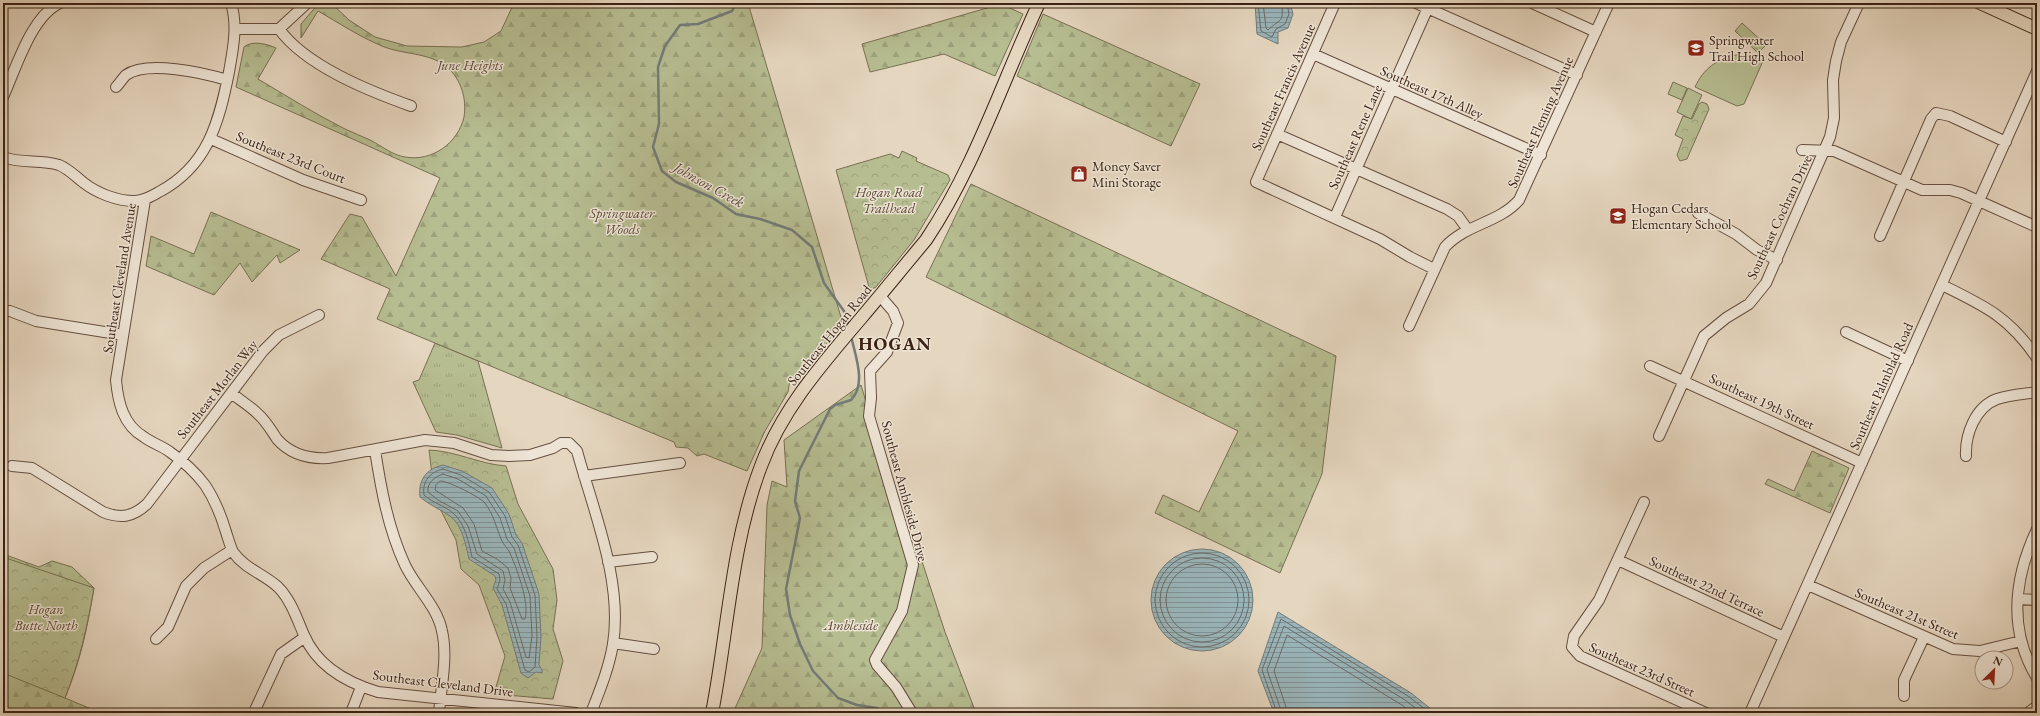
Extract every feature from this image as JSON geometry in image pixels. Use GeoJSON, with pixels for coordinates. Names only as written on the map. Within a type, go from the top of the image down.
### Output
{"type":"FeatureCollection","features":[{"type":"Feature","properties":{"kind":"main road","name":"Southeast Hogan Road"},"geometry":{"type":"LineString","coordinates":[[712,713],[738,547],[749,500],[771,442],[793,403],[844,338],[926,240],[953,196],[1039,3]]}},
{"type":"Feature","properties":{"kind":"main road"},"geometry":{"type":"LineString","coordinates":[[1980,3],[2037,29]]}},
{"type":"Feature","properties":{"kind":"street"},"geometry":{"type":"LineString","coordinates":[[3,97],[36,24],[47,10],[60,3]]}},
{"type":"Feature","properties":{"kind":"street","name":"Southeast Cleveland Avenue"},"geometry":{"type":"LineString","coordinates":[[118,399],[116,380],[145,200],[167,188],[187,173],[199,159],[211,139],[219,118],[235,29],[231,3]]}},
{"type":"Feature","properties":{"kind":"street"},"geometry":{"type":"LineString","coordinates":[[235,29],[279,29],[307,3]]}},
{"type":"Feature","properties":{"kind":"street","name":"Southeast Francis Avenue"},"geometry":{"type":"LineString","coordinates":[[1335,3],[1256,182],[1335,217]]}},
{"type":"Feature","properties":{"kind":"street"},"geometry":{"type":"LineString","coordinates":[[1416,3],[1429,6],[1577,75]]}},
{"type":"Feature","properties":{"kind":"street"},"geometry":{"type":"LineString","coordinates":[[1532,3],[1596,32]]}},
{"type":"Feature","properties":{"kind":"street","name":"Southeast Fleming Avenue"},"geometry":{"type":"LineString","coordinates":[[1409,326],[1445,246],[1452,239],[1468,230],[1496,218],[1513,208],[1524,192],[1609,3]]}},
{"type":"Feature","properties":{"kind":"street","name":"Southeast Cochran Drive"},"geometry":{"type":"LineString","coordinates":[[1658,436],[1704,336],[1726,318],[1749,304],[1766,283],[1777,260],[1825,151],[1834,118],[1834,80],[1836,61],[1841,42],[1859,3]]}},
{"type":"Feature","properties":{"kind":"street","name":"Southeast Rene Lane"},"geometry":{"type":"LineString","coordinates":[[1335,217],[1429,6]]}},
{"type":"Feature","properties":{"kind":"street"},"geometry":{"type":"LineString","coordinates":[[279,29],[296,48],[322,65],[372,92],[411,106]]}},
{"type":"Feature","properties":{"kind":"street","name":"Southeast 17th Alley"},"geometry":{"type":"LineString","coordinates":[[1313,54],[1541,155]]}},
{"type":"Feature","properties":{"kind":"street"},"geometry":{"type":"LineString","coordinates":[[116,87],[127,75],[144,70],[188,70],[227,80]]}},
{"type":"Feature","properties":{"kind":"street","name":"Southeast Palmblad Road"},"geometry":{"type":"LineString","coordinates":[[1750,713],[2037,71]]}},
{"type":"Feature","properties":{"kind":"street"},"geometry":{"type":"LineString","coordinates":[[1880,236],[1931,119],[1936,113],[1950,116],[2006,142]]}},
{"type":"Feature","properties":{"kind":"street"},"geometry":{"type":"LineString","coordinates":[[1277,134],[1453,212],[1460,218],[1468,230]]}},
{"type":"Feature","properties":{"kind":"street","name":"Southeast 23rd Court"},"geometry":{"type":"LineString","coordinates":[[211,139],[304,180],[361,200]]}},
{"type":"Feature","properties":{"kind":"street"},"geometry":{"type":"LineString","coordinates":[[1802,150],[1834,151],[1927,191],[1955,191],[2037,227]]}},
{"type":"Feature","properties":{"kind":"street"},"geometry":{"type":"LineString","coordinates":[[3,157],[10,160],[52,163],[65,168],[91,187],[108,195],[135,202],[145,200]]}},
{"type":"Feature","properties":{"kind":"street"},"geometry":{"type":"LineString","coordinates":[[1698,213],[1736,234],[1757,250],[1777,260]]}},
{"type":"Feature","properties":{"kind":"street"},"geometry":{"type":"LineString","coordinates":[[1335,217],[1380,239],[1434,269]]}},
{"type":"Feature","properties":{"kind":"street"},"geometry":{"type":"LineString","coordinates":[[1942,285],[1976,301],[2003,319],[2026,342],[2037,358]]}},
{"type":"Feature","properties":{"kind":"street","name":"Southeast Ambleside Drive"},"geometry":{"type":"LineString","coordinates":[[880,296],[896,316],[898,322],[887,352],[870,371],[871,398],[869,416],[913,565],[902,611],[876,662],[888,676],[912,713]]}},
{"type":"Feature","properties":{"kind":"street"},"geometry":{"type":"LineString","coordinates":[[3,311],[10,311],[36,321],[124,335]]}},
{"type":"Feature","properties":{"kind":"street","name":"Southeast Morlan Way"},"geometry":{"type":"LineString","coordinates":[[12,466],[32,468],[103,512],[114,516],[123,517],[139,512],[181,460],[256,359],[279,335],[319,315]]}},
{"type":"Feature","properties":{"kind":"street"},"geometry":{"type":"LineString","coordinates":[[1846,332],[1908,361]]}},
{"type":"Feature","properties":{"kind":"street","name":"Southeast 19th Street"},"geometry":{"type":"LineString","coordinates":[[1650,366],[1862,463]]}},
{"type":"Feature","properties":{"kind":"street"},"geometry":{"type":"LineString","coordinates":[[1966,456],[1966,441],[1981,410],[1996,399],[2037,392]]}},
{"type":"Feature","properties":{"kind":"street"},"geometry":{"type":"LineString","coordinates":[[231,393],[258,414],[279,440],[301,456],[312,458],[328,458],[425,440],[454,443],[491,455],[509,456],[530,455],[553,448],[561,443],[570,444],[577,451],[608,562],[615,613],[613,643],[607,671],[591,713]]}},
{"type":"Feature","properties":{"kind":"street","name":"Southeast Cleveland Drive"},"geometry":{"type":"LineString","coordinates":[[118,399],[123,415],[137,432],[181,460],[205,485],[217,505],[232,550],[244,565],[278,587],[289,601],[305,637],[316,654],[329,668],[343,678],[361,687],[378,692],[576,713]]}},
{"type":"Feature","properties":{"kind":"street"},"geometry":{"type":"LineString","coordinates":[[375,450],[384,504],[400,550],[416,585],[438,616],[442,631],[445,649],[438,713]]}},
{"type":"Feature","properties":{"kind":"street"},"geometry":{"type":"LineString","coordinates":[[584,476],[680,463]]}},
{"type":"Feature","properties":{"kind":"street"},"geometry":{"type":"LineString","coordinates":[[1618,560],[1644,502]]}},
{"type":"Feature","properties":{"kind":"street"},"geometry":{"type":"LineString","coordinates":[[2037,529],[2025,553],[2018,582],[2021,642],[2037,678]]}},
{"type":"Feature","properties":{"kind":"street"},"geometry":{"type":"LineString","coordinates":[[156,638],[168,627],[186,586],[204,568],[232,550]]}},
{"type":"Feature","properties":{"kind":"street"},"geometry":{"type":"LineString","coordinates":[[608,562],[652,557]]}},
{"type":"Feature","properties":{"kind":"street","name":"Southeast 22nd Terrace"},"geometry":{"type":"LineString","coordinates":[[1618,560],[1784,637]]}},
{"type":"Feature","properties":{"kind":"street","name":"Southeast 23rd Street"},"geometry":{"type":"LineString","coordinates":[[1618,560],[1596,605],[1574,636],[1572,644],[1574,651],[1580,656],[1706,713]]}},
{"type":"Feature","properties":{"kind":"street","name":"Southeast 21st Street"},"geometry":{"type":"LineString","coordinates":[[1808,585],[1953,649],[1971,652],[2021,642]]}},
{"type":"Feature","properties":{"kind":"street"},"geometry":{"type":"LineString","coordinates":[[2018,599],[2037,600]]}},
{"type":"Feature","properties":{"kind":"street"},"geometry":{"type":"LineString","coordinates":[[255,710],[281,654],[305,637]]}},
{"type":"Feature","properties":{"kind":"street"},"geometry":{"type":"LineString","coordinates":[[1904,696],[1904,680],[1924,637]]}},
{"type":"Feature","properties":{"kind":"street"},"geometry":{"type":"LineString","coordinates":[[613,643],[654,649]]}},
{"type":"Feature","properties":{"kind":"street"},"geometry":{"type":"LineString","coordinates":[[352,713],[361,687]]}},
{"type":"Feature","properties":{"kind":"street"},"geometry":{"type":"LineString","coordinates":[[2028,713],[2037,706]]}},
{"type":"Feature","properties":{"kind":"green space","name":"Springwater Woods"},"geometry":{"type":"Polygon","coordinates":[[[319,3],[331,3],[349,20],[375,37],[407,46],[462,47],[484,42],[501,31],[514,3],[748,3],[843,324],[799,377],[790,380],[788,392],[765,431],[747,471],[704,454],[697,456],[688,448],[676,447],[674,442],[377,319],[390,289],[321,259],[350,214],[362,217],[396,276],[440,178],[236,87],[244,47],[255,43],[276,48],[258,79],[334,123],[400,156],[415,158],[425,157],[442,149],[456,135],[461,126],[464,117],[465,103],[462,90],[456,77],[440,62],[424,56],[382,46],[318,11],[301,38],[301,24],[319,3]]]}},
{"type":"Feature","properties":{"kind":"green space"},"geometry":{"type":"Polygon","coordinates":[[[1001,4],[1023,14],[995,76],[944,54],[870,72],[862,44],[1001,4]]]}},
{"type":"Feature","properties":{"kind":"green space"},"geometry":{"type":"Polygon","coordinates":[[[1043,14],[1200,84],[1171,146],[1017,76],[1043,14]]]}},
{"type":"Feature","properties":{"kind":"green space"},"geometry":{"type":"Polygon","coordinates":[[[1742,23],[1766,45],[1758,53],[1735,31],[1742,23]]]}},
{"type":"Feature","properties":{"kind":"green space"},"geometry":{"type":"Polygon","coordinates":[[[1736,55],[1750,56],[1763,61],[1744,104],[1737,106],[1695,87],[1702,75],[1711,66],[1722,59],[1736,55]]]}},
{"type":"Feature","properties":{"kind":"green space"},"geometry":{"type":"Polygon","coordinates":[[[1673,82],[1687,88],[1682,100],[1668,94],[1673,82]]]}},
{"type":"Feature","properties":{"kind":"green space"},"geometry":{"type":"Polygon","coordinates":[[[1688,88],[1702,95],[1691,119],[1677,112],[1688,88]]]}},
{"type":"Feature","properties":{"kind":"green space"},"geometry":{"type":"Polygon","coordinates":[[[1702,102],[1707,104],[1709,109],[1687,159],[1680,161],[1677,155],[1683,139],[1675,135],[1683,116],[1692,119],[1699,104],[1702,102]]]}},
{"type":"Feature","properties":{"kind":"green space","name":"Hogan Road Trailhead"},"geometry":{"type":"Polygon","coordinates":[[[902,151],[917,158],[916,161],[948,175],[950,180],[914,240],[876,287],[872,289],[869,287],[836,170],[890,154],[899,158],[902,151]]]}},
{"type":"Feature","properties":{"kind":"green space"},"geometry":{"type":"Polygon","coordinates":[[[971,184],[1336,356],[1322,474],[1280,573],[1155,513],[1163,495],[1199,512],[1238,431],[926,277],[971,184]]]}},
{"type":"Feature","properties":{"kind":"green space"},"geometry":{"type":"Polygon","coordinates":[[[211,212],[300,250],[280,263],[277,255],[252,282],[240,263],[214,295],[146,266],[151,236],[194,254],[211,212]]]}},
{"type":"Feature","properties":{"kind":"green space"},"geometry":{"type":"Polygon","coordinates":[[[435,343],[478,361],[502,448],[457,435],[436,432],[413,382],[419,380],[435,343]]]}},
{"type":"Feature","properties":{"kind":"green space","name":"Ambleside"},"geometry":{"type":"Polygon","coordinates":[[[861,385],[908,542],[917,546],[945,632],[976,713],[733,713],[762,648],[767,505],[772,481],[787,487],[784,440],[861,385]]]}},
{"type":"Feature","properties":{"kind":"green space"},"geometry":{"type":"Polygon","coordinates":[[[429,450],[506,466],[518,504],[553,569],[557,600],[553,629],[563,661],[553,699],[494,694],[505,656],[479,585],[461,569],[456,540],[435,499],[429,450]]]}},
{"type":"Feature","properties":{"kind":"green space"},"geometry":{"type":"Polygon","coordinates":[[[1812,451],[1849,468],[1830,513],[1765,484],[1768,479],[1794,491],[1812,451]]]}},
{"type":"Feature","properties":{"kind":"green space","name":"Hogan Butte North"},"geometry":{"type":"Polygon","coordinates":[[[3,554],[39,567],[52,561],[72,567],[94,588],[83,644],[65,698],[101,713],[3,713],[3,554]]]}},
{"type":"Feature","properties":{"kind":"green space","name":"Hogan Butte North"},"geometry":{"type":"Polygon","coordinates":[[[3,557],[94,588],[82,644],[65,698],[3,673],[3,557]]]}},
{"type":"Feature","properties":{"kind":"water"},"geometry":{"type":"Polygon","coordinates":[[[1255,3],[1290,3],[1293,14],[1288,28],[1278,32],[1278,44],[1257,34],[1255,3]]]}},
{"type":"Feature","properties":{"kind":"water"},"geometry":{"type":"Polygon","coordinates":[[[443,465],[462,471],[492,488],[509,514],[516,535],[522,543],[539,594],[541,637],[539,665],[542,673],[536,672],[528,678],[521,673],[502,605],[493,588],[496,580],[495,576],[469,559],[458,524],[450,516],[420,497],[420,485],[424,476],[432,469],[443,465]]]}},
{"type":"Feature","properties":{"kind":"water"},"geometry":{"type":"Polygon","coordinates":[[[1202,549],[1212,550],[1231,557],[1245,571],[1252,590],[1252,610],[1245,629],[1231,643],[1212,650],[1202,651],[1192,650],[1173,643],[1159,629],[1152,610],[1151,600],[1152,590],[1159,571],[1173,557],[1192,550],[1202,549]]]}},
{"type":"Feature","properties":{"kind":"water"},"geometry":{"type":"Polygon","coordinates":[[[1278,612],[1411,693],[1436,713],[1274,713],[1258,671],[1278,612]]]}},
{"type":"Feature","properties":{"kind":"waterway","name":"Johnson Creek"},"geometry":{"type":"LineString","coordinates":[[736,3],[732,11],[698,24],[680,25],[665,46],[658,67],[659,124],[653,147],[662,171],[676,182],[713,198],[736,214],[760,219],[792,230],[812,247],[824,283],[846,314],[849,327]]}},
{"type":"Feature","properties":{"kind":"waterway","name":"Johnson Creek"},"geometry":{"type":"LineString","coordinates":[[851,336],[857,360],[859,378],[858,386],[856,393],[851,400],[835,405],[830,409],[799,471],[795,501],[800,518],[786,589],[790,615],[800,644],[813,671],[838,698],[857,705],[877,708],[885,713]]}},
{"type":"Feature","properties":{"kind":"place","name":"Springwater Trail High School"},"geometry":{"type":"Point","coordinates":[1696,48]}},
{"type":"Feature","properties":{"kind":"place","name":"Money Saver Mini Storage"},"geometry":{"type":"Point","coordinates":[1079,174]}},
{"type":"Feature","properties":{"kind":"place","name":"Hogan Cedars Elementary School"},"geometry":{"type":"Point","coordinates":[1618,216]}},
{"type":"Feature","properties":{"kind":"district","name":"HOGAN"},"geometry":{"type":"Point","coordinates":[895,344]}},
{"type":"Feature","properties":{"kind":"park label","name":"June Heights"},"geometry":{"type":"Point","coordinates":[470,65]}}]}
